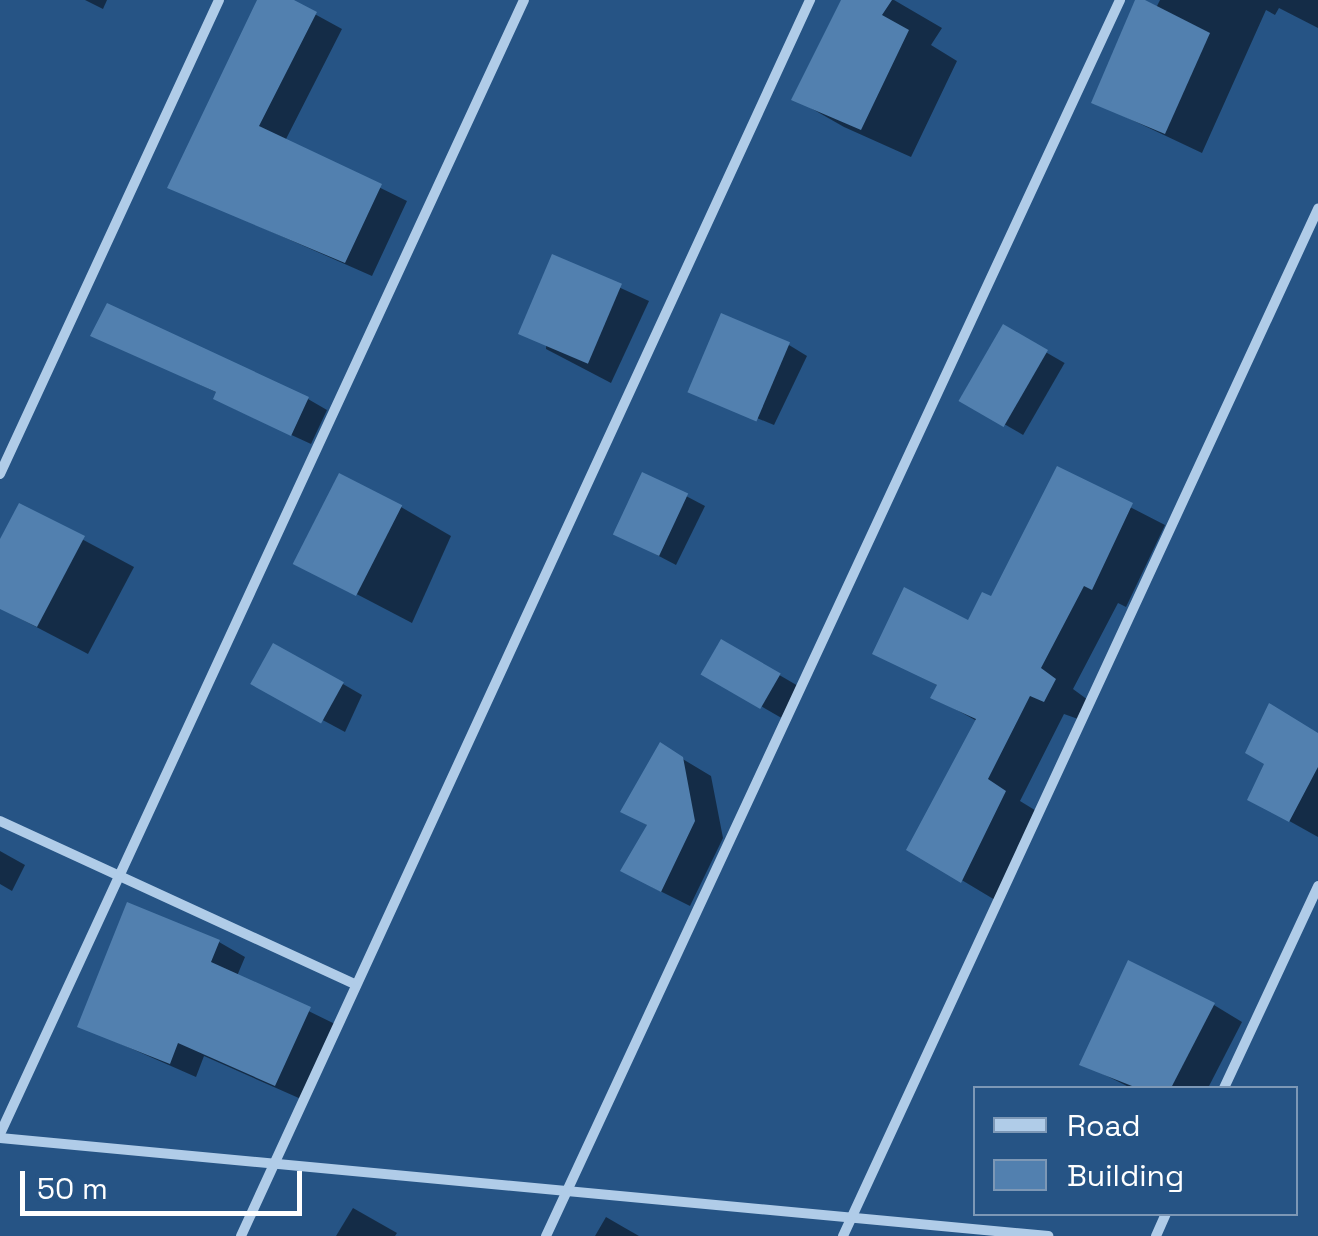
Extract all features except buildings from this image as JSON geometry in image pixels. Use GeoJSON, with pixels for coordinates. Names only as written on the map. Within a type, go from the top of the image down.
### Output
{"type":"FeatureCollection","features":[{"type":"Feature","properties":{"kind":"street"},"geometry":{"type":"LineString","coordinates":[[0,474],[219,0]]}},
{"type":"Feature","properties":{"kind":"street"},"geometry":{"type":"LineString","coordinates":[[524,0],[0,1136],[1048,1236]]}},
{"type":"Feature","properties":{"kind":"street"},"geometry":{"type":"LineString","coordinates":[[241,1236],[810,0]]}},
{"type":"Feature","properties":{"kind":"street"},"geometry":{"type":"LineString","coordinates":[[546,1236],[1120,0]]}},
{"type":"Feature","properties":{"kind":"street"},"geometry":{"type":"LineString","coordinates":[[843,1236],[1318,209]]}},
{"type":"Feature","properties":{"kind":"street"},"geometry":{"type":"LineString","coordinates":[[0,821],[356,985]]}},
{"type":"Feature","properties":{"kind":"street"},"geometry":{"type":"LineString","coordinates":[[1225,1086],[1318,886]]}}]}
